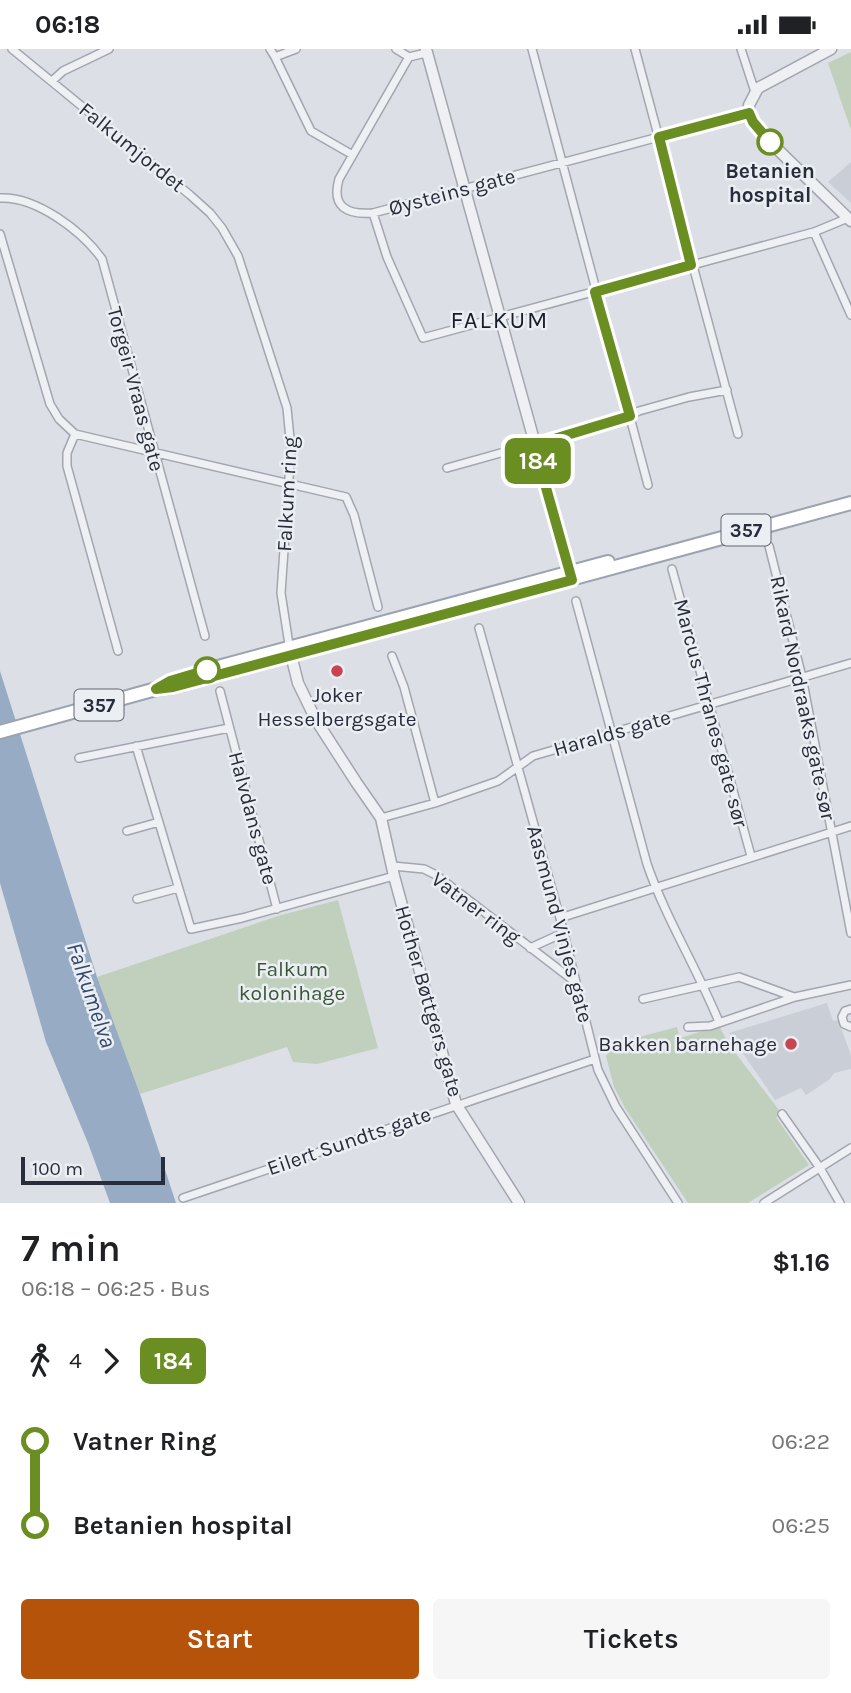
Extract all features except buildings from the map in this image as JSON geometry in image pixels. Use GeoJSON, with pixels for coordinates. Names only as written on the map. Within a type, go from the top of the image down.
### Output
{"type":"FeatureCollection","features":[{"type":"Feature","properties":{"kind":"main road","name":"357"},"geometry":{"type":"LineString","coordinates":[[0,731],[156,689],[173,687],[290,651],[571,575],[633,563],[653,555],[847,503]]}},
{"type":"Feature","properties":{"kind":"street","name":"Falkumjordet"},"geometry":{"type":"LineString","coordinates":[[12,49],[211,213],[238,256]]}},
{"type":"Feature","properties":{"kind":"street"},"geometry":{"type":"LineString","coordinates":[[52,81],[62,71],[109,49]]}},
{"type":"Feature","properties":{"kind":"street"},"geometry":{"type":"LineString","coordinates":[[270,49],[312,131],[351,154]]}},
{"type":"Feature","properties":{"kind":"street"},"geometry":{"type":"LineString","coordinates":[[275,57],[296,49]]}},
{"type":"Feature","properties":{"kind":"street"},"geometry":{"type":"LineString","coordinates":[[396,49],[409,57],[426,51],[571,575]]}},
{"type":"Feature","properties":{"kind":"street"},"geometry":{"type":"LineString","coordinates":[[532,49],[648,485]]}},
{"type":"Feature","properties":{"kind":"street"},"geometry":{"type":"LineString","coordinates":[[635,49],[738,434]]}},
{"type":"Feature","properties":{"kind":"street"},"geometry":{"type":"LineString","coordinates":[[741,49],[755,92]]}},
{"type":"Feature","properties":{"kind":"street"},"geometry":{"type":"LineString","coordinates":[[373,213],[387,257],[423,338],[814,232],[850,219],[770,142],[749,113],[755,92],[764,84],[831,49]]}},
{"type":"Feature","properties":{"kind":"street","name":"Øysteins gate"},"geometry":{"type":"LineString","coordinates":[[409,57],[339,179],[337,199],[344,209],[353,214],[373,213],[749,113]]}},
{"type":"Feature","properties":{"kind":"street","name":"Torgeir Vraas gate"},"geometry":{"type":"LineString","coordinates":[[0,198],[21,200],[43,208],[93,248],[102,260],[205,636]]}},
{"type":"Feature","properties":{"kind":"street"},"geometry":{"type":"LineString","coordinates":[[814,232],[851,314]]}},
{"type":"Feature","properties":{"kind":"street"},"geometry":{"type":"LineString","coordinates":[[0,234],[50,404],[59,419],[75,434],[288,486],[346,497],[350,503],[378,607]]}},
{"type":"Feature","properties":{"kind":"street","name":"Falkum ring"},"geometry":{"type":"LineString","coordinates":[[238,256],[287,408],[291,438],[281,593],[290,651]]}},
{"type":"Feature","properties":{"kind":"street"},"geometry":{"type":"LineString","coordinates":[[447,468],[534,445],[689,397],[727,390]]}},
{"type":"Feature","properties":{"kind":"street"},"geometry":{"type":"LineString","coordinates":[[75,434],[67,453],[67,466],[118,651]]}},
{"type":"Feature","properties":{"kind":"street","name":"Rikard Nordraaks gate sør"},"geometry":{"type":"LineString","coordinates":[[769,546],[802,677],[851,933]]}},
{"type":"Feature","properties":{"kind":"street","name":"Marcus Thranes gate sør"},"geometry":{"type":"LineString","coordinates":[[672,569],[751,856]]}},
{"type":"Feature","properties":{"kind":"street"},"geometry":{"type":"LineString","coordinates":[[576,601],[655,887],[704,985],[719,1022]]}},
{"type":"Feature","properties":{"kind":"street","name":"Aasmund Vinjes gate"},"geometry":{"type":"LineString","coordinates":[[480,628],[560,918],[595,1059],[616,1107],[678,1203]]}},
{"type":"Feature","properties":{"kind":"street"},"geometry":{"type":"LineString","coordinates":[[290,651],[298,683],[317,720],[381,818],[393,871]]}},
{"type":"Feature","properties":{"kind":"street"},"geometry":{"type":"LineString","coordinates":[[392,656],[404,687],[435,803]]}},
{"type":"Feature","properties":{"kind":"street","name":"Haralds gate"},"geometry":{"type":"LineString","coordinates":[[381,818],[498,781],[533,756],[851,663]]}},
{"type":"Feature","properties":{"kind":"street","name":"Halvdans gate"},"geometry":{"type":"LineString","coordinates":[[220,691],[277,909]]}},
{"type":"Feature","properties":{"kind":"street","name":"Halvdans gate"},"geometry":{"type":"LineString","coordinates":[[79,758],[229,728]]}},
{"type":"Feature","properties":{"kind":"street"},"geometry":{"type":"LineString","coordinates":[[136,747],[178,888],[137,899]]}},
{"type":"Feature","properties":{"kind":"street"},"geometry":{"type":"LineString","coordinates":[[127,831],[158,818]]}},
{"type":"Feature","properties":{"kind":"street"},"geometry":{"type":"LineString","coordinates":[[560,918],[851,826]]}},
{"type":"Feature","properties":{"kind":"street","name":"Vatner ring"},"geometry":{"type":"LineString","coordinates":[[393,871],[424,869],[436,875],[575,981]]}},
{"type":"Feature","properties":{"kind":"street","name":"Halvdans gate"},"geometry":{"type":"LineString","coordinates":[[178,888],[191,929],[277,909],[393,871]]}},
{"type":"Feature","properties":{"kind":"street","name":"Hother Bøttgers gate"},"geometry":{"type":"LineString","coordinates":[[393,871],[456,1104],[519,1203]]}},
{"type":"Feature","properties":{"kind":"street"},"geometry":{"type":"LineString","coordinates":[[530,948],[563,933]]}},
{"type":"Feature","properties":{"kind":"street"},"geometry":{"type":"LineString","coordinates":[[643,999],[739,977],[795,997]]}},
{"type":"Feature","properties":{"kind":"street"},"geometry":{"type":"LineString","coordinates":[[688,1027],[710,1026],[795,997],[851,985]]}},
{"type":"Feature","properties":{"kind":"street"},"geometry":{"type":"LineString","coordinates":[[851,1009],[845,1011],[842,1020],[846,1026],[851,1027]]}},
{"type":"Feature","properties":{"kind":"street","name":"Eilert Sundts gate"},"geometry":{"type":"LineString","coordinates":[[183,1198],[595,1059]]}},
{"type":"Feature","properties":{"kind":"street"},"geometry":{"type":"LineString","coordinates":[[782,1114],[820,1168],[840,1203]]}},
{"type":"Feature","properties":{"kind":"street"},"geometry":{"type":"LineString","coordinates":[[764,1203],[851,1148]]}},
{"type":"Feature","properties":{"kind":"shaded area"},"geometry":{"type":"Polygon","coordinates":[[[851,162],[851,203],[828,182],[851,162]]]}},
{"type":"Feature","properties":{"kind":"shaded area","name":"Bakken barnehage"},"geometry":{"type":"Polygon","coordinates":[[[827,1003],[833,1021],[838,1020],[851,1055],[851,1069],[834,1073],[830,1079],[806,1095],[801,1088],[775,1100],[729,1033],[827,1003]]]}},
{"type":"Feature","properties":{"kind":"green space"},"geometry":{"type":"Polygon","coordinates":[[[851,52],[851,130],[828,63],[851,52]]]}},
{"type":"Feature","properties":{"kind":"green space","name":"Falkum kolonihage"},"geometry":{"type":"Polygon","coordinates":[[[338,900],[378,1048],[317,1064],[293,1062],[287,1047],[140,1094],[97,977],[278,916],[338,900]]]}},
{"type":"Feature","properties":{"kind":"green space"},"geometry":{"type":"Polygon","coordinates":[[[719,1026],[730,1046],[782,1114],[776,1117],[809,1165],[748,1203],[688,1203],[625,1108],[614,1087],[606,1056],[617,1043],[677,1027],[680,1038],[719,1026]]]}},
{"type":"Feature","properties":{"kind":"water","name":"Falkumelva"},"geometry":{"type":"Polygon","coordinates":[[[0,671],[97,977],[176,1203],[110,1203],[46,1042],[0,883],[0,671]]]}},
{"type":"Feature","properties":{"kind":"bus line","name":"184"},"geometry":{"type":"LineString","coordinates":[[207,670],[170,681],[156,689],[173,687],[572,580],[534,445],[630,416],[595,292],[691,265],[659,137],[749,113],[770,142]]}},
{"type":"Feature","properties":{"kind":"place","name":"Betanien hospital"},"geometry":{"type":"Point","coordinates":[770,142]}},
{"type":"Feature","properties":{"kind":"place","name":"Joker Hesselbergsgate"},"geometry":{"type":"Point","coordinates":[337,671]}},
{"type":"Feature","properties":{"kind":"place","name":"Bakken barnehage"},"geometry":{"type":"Point","coordinates":[791,1044]}},
{"type":"Feature","properties":{"kind":"district","name":"FALKUM"},"geometry":{"type":"Point","coordinates":[500,320]}}]}
